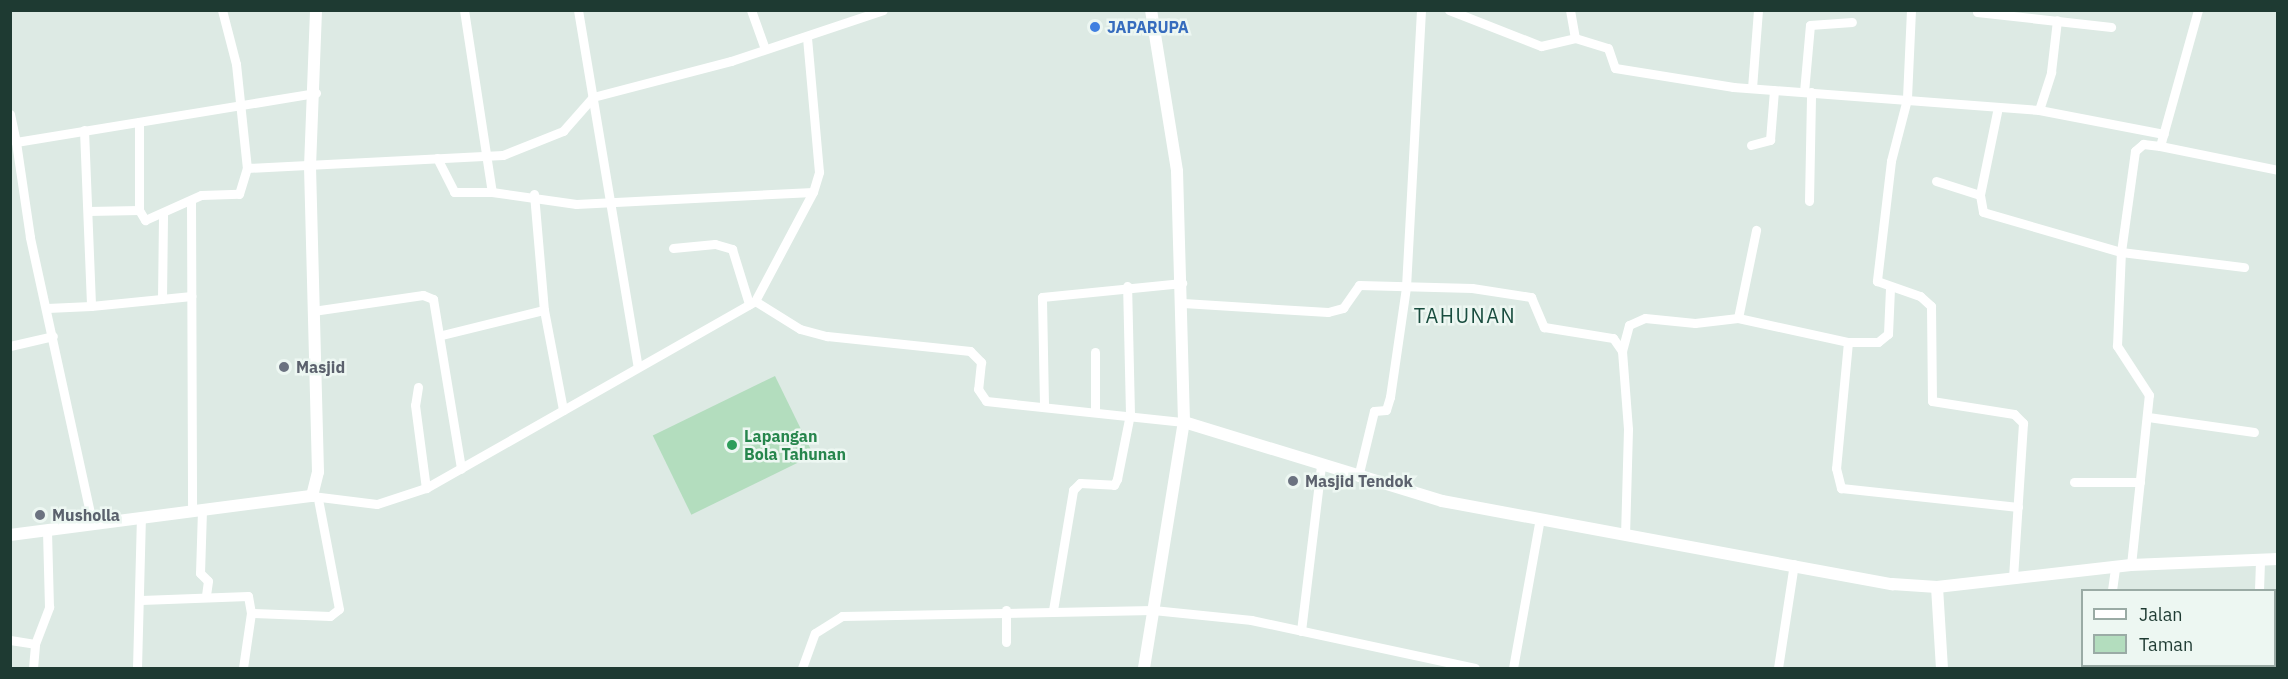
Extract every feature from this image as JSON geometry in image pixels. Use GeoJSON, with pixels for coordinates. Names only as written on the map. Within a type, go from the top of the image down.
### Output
{"type":"FeatureCollection","features":[{"type":"Feature","properties":{"kind":"street"},"geometry":{"type":"LineString","coordinates":[[139,122],[140,210],[145,219],[163,214],[201,195],[239,194],[247,168],[242,108],[222,10]]}},
{"type":"Feature","properties":{"kind":"street"},"geometry":{"type":"LineString","coordinates":[[251,613],[330,616],[339,609],[315,498],[318,472],[310,167],[316,93],[316,10]]}},
{"type":"Feature","properties":{"kind":"street"},"geometry":{"type":"LineString","coordinates":[[464,10],[484,152],[492,192]]}},
{"type":"Feature","properties":{"kind":"street"},"geometry":{"type":"LineString","coordinates":[[579,10],[638,367]]}},
{"type":"Feature","properties":{"kind":"street"},"geometry":{"type":"LineString","coordinates":[[751,10],[765,49]]}},
{"type":"Feature","properties":{"kind":"street"},"geometry":{"type":"LineString","coordinates":[[247,168],[310,167],[437,158],[484,152],[503,155],[550,139],[593,97],[807,37],[884,10]]}},
{"type":"Feature","properties":{"kind":"street"},"geometry":{"type":"LineString","coordinates":[[1144,669],[1184,422],[1183,303],[1177,171],[1151,10]]}},
{"type":"Feature","properties":{"kind":"street"},"geometry":{"type":"LineString","coordinates":[[1358,477],[1374,411],[1386,410],[1390,398],[1406,287],[1421,10]]}},
{"type":"Feature","properties":{"kind":"street"},"geometry":{"type":"LineString","coordinates":[[1449,10],[1541,46],[1575,38],[1608,48],[1616,68],[1752,88],[2039,110],[2164,134]]}},
{"type":"Feature","properties":{"kind":"street"},"geometry":{"type":"LineString","coordinates":[[1570,10],[1575,38]]}},
{"type":"Feature","properties":{"kind":"street"},"geometry":{"type":"LineString","coordinates":[[1752,88],[1758,10]]}},
{"type":"Feature","properties":{"kind":"street"},"geometry":{"type":"LineString","coordinates":[[1911,10],[1907,99],[1891,160],[1878,284],[1920,296],[1931,306],[1932,401],[2020,418],[2018,507],[2013,578]]}},
{"type":"Feature","properties":{"kind":"street"},"geometry":{"type":"LineString","coordinates":[[2160,146],[2198,10]]}},
{"type":"Feature","properties":{"kind":"street"},"geometry":{"type":"LineString","coordinates":[[1977,12],[2111,27]]}},
{"type":"Feature","properties":{"kind":"street"},"geometry":{"type":"LineString","coordinates":[[2039,110],[2051,72],[2058,20]]}},
{"type":"Feature","properties":{"kind":"street"},"geometry":{"type":"LineString","coordinates":[[1809,201],[1810,25],[1852,22]]}},
{"type":"Feature","properties":{"kind":"street"},"geometry":{"type":"LineString","coordinates":[[10,534],[92,522],[315,498],[377,504],[426,488],[752,302],[813,192],[819,172],[807,37]]}},
{"type":"Feature","properties":{"kind":"street"},"geometry":{"type":"LineString","coordinates":[[1751,145],[1770,140],[1774,90]]}},
{"type":"Feature","properties":{"kind":"street"},"geometry":{"type":"LineString","coordinates":[[16,142],[242,108],[316,93]]}},
{"type":"Feature","properties":{"kind":"street"},"geometry":{"type":"LineString","coordinates":[[1998,107],[1980,195],[1979,206],[1988,215],[2121,252],[2244,267]]}},
{"type":"Feature","properties":{"kind":"street"},"geometry":{"type":"LineString","coordinates":[[10,114],[47,308],[92,522]]}},
{"type":"Feature","properties":{"kind":"street"},"geometry":{"type":"LineString","coordinates":[[84,130],[91,306]]}},
{"type":"Feature","properties":{"kind":"street"},"geometry":{"type":"LineString","coordinates":[[2131,565],[2148,417],[2148,389],[2117,346],[2121,252],[2136,148],[2160,146],[2277,170]]}},
{"type":"Feature","properties":{"kind":"street"},"geometry":{"type":"LineString","coordinates":[[437,158],[454,192],[534,195],[576,204],[610,198],[813,192]]}},
{"type":"Feature","properties":{"kind":"street"},"geometry":{"type":"LineString","coordinates":[[1936,181],[1980,195]]}},
{"type":"Feature","properties":{"kind":"street"},"geometry":{"type":"LineString","coordinates":[[534,195],[544,310],[563,410]]}},
{"type":"Feature","properties":{"kind":"street"},"geometry":{"type":"LineString","coordinates":[[191,201],[197,510],[200,573],[208,581],[206,595]]}},
{"type":"Feature","properties":{"kind":"street"},"geometry":{"type":"LineString","coordinates":[[88,211],[140,210]]}},
{"type":"Feature","properties":{"kind":"street"},"geometry":{"type":"LineString","coordinates":[[162,299],[163,214]]}},
{"type":"Feature","properties":{"kind":"street"},"geometry":{"type":"LineString","coordinates":[[1738,318],[1756,230]]}},
{"type":"Feature","properties":{"kind":"street"},"geometry":{"type":"LineString","coordinates":[[673,248],[715,244],[732,249],[752,302],[800,329],[827,336],[970,351],[981,362],[982,400],[1044,404],[1184,422],[1442,501],[1794,564],[1937,587],[2131,565],[2277,559]]}},
{"type":"Feature","properties":{"kind":"street"},"geometry":{"type":"LineString","coordinates":[[1044,404],[1039,299],[1127,286],[1182,283]]}},
{"type":"Feature","properties":{"kind":"street"},"geometry":{"type":"LineString","coordinates":[[1183,303],[1337,311],[1359,285],[1531,297],[1544,327],[1613,339],[1622,351]]}},
{"type":"Feature","properties":{"kind":"street"},"geometry":{"type":"LineString","coordinates":[[1053,610],[1073,490],[1080,483],[1114,485],[1130,414],[1127,286]]}},
{"type":"Feature","properties":{"kind":"street"},"geometry":{"type":"LineString","coordinates":[[1625,534],[1628,429],[1622,351],[1629,325],[1637,318],[1695,323],[1738,318],[1848,342],[1885,340],[1890,288]]}},
{"type":"Feature","properties":{"kind":"street"},"geometry":{"type":"LineString","coordinates":[[313,310],[423,295],[438,309],[461,469]]}},
{"type":"Feature","properties":{"kind":"street"},"geometry":{"type":"LineString","coordinates":[[47,308],[192,296]]}},
{"type":"Feature","properties":{"kind":"street"},"geometry":{"type":"LineString","coordinates":[[442,335],[544,310]]}},
{"type":"Feature","properties":{"kind":"street"},"geometry":{"type":"LineString","coordinates":[[10,346],[53,336]]}},
{"type":"Feature","properties":{"kind":"street"},"geometry":{"type":"LineString","coordinates":[[1848,342],[1836,468],[1841,488],[2018,507]]}},
{"type":"Feature","properties":{"kind":"street"},"geometry":{"type":"LineString","coordinates":[[1095,352],[1095,411]]}},
{"type":"Feature","properties":{"kind":"street"},"geometry":{"type":"LineString","coordinates":[[418,387],[415,405],[426,488]]}},
{"type":"Feature","properties":{"kind":"street"},"geometry":{"type":"LineString","coordinates":[[2148,417],[2254,432]]}},
{"type":"Feature","properties":{"kind":"street"},"geometry":{"type":"LineString","coordinates":[[1301,631],[1321,465]]}},
{"type":"Feature","properties":{"kind":"street"},"geometry":{"type":"LineString","coordinates":[[2074,482],[2140,482]]}},
{"type":"Feature","properties":{"kind":"street"},"geometry":{"type":"LineString","coordinates":[[137,669],[141,600],[141,517]]}},
{"type":"Feature","properties":{"kind":"street"},"geometry":{"type":"LineString","coordinates":[[1513,669],[1540,518]]}},
{"type":"Feature","properties":{"kind":"street"},"geometry":{"type":"LineString","coordinates":[[33,669],[35,644],[49,607],[47,529]]}},
{"type":"Feature","properties":{"kind":"street"},"geometry":{"type":"LineString","coordinates":[[2259,589],[2260,560]]}},
{"type":"Feature","properties":{"kind":"street"},"geometry":{"type":"LineString","coordinates":[[1778,669],[1794,564]]}},
{"type":"Feature","properties":{"kind":"street"},"geometry":{"type":"LineString","coordinates":[[2112,589],[2115,568]]}},
{"type":"Feature","properties":{"kind":"street"},"geometry":{"type":"LineString","coordinates":[[1937,587],[1942,669]]}},
{"type":"Feature","properties":{"kind":"street"},"geometry":{"type":"LineString","coordinates":[[141,600],[206,595],[248,596],[251,613],[243,669]]}},
{"type":"Feature","properties":{"kind":"street"},"geometry":{"type":"LineString","coordinates":[[1006,610],[1006,642]]}},
{"type":"Feature","properties":{"kind":"street"},"geometry":{"type":"LineString","coordinates":[[802,669],[815,633],[843,616],[1006,610],[1153,610],[1301,631],[1475,669]]}},
{"type":"Feature","properties":{"kind":"street"},"geometry":{"type":"LineString","coordinates":[[10,640],[35,644]]}},
{"type":"Feature","properties":{"kind":"green space","name":"Lapangan Bola Tahunan"},"geometry":{"type":"Polygon","coordinates":[[[775,376],[814,455],[691,515],[653,436],[775,376]]]}},
{"type":"Feature","properties":{"kind":"place","name":"JAPARUPA"},"geometry":{"type":"Point","coordinates":[1095,27]}},
{"type":"Feature","properties":{"kind":"place","name":"Masjid"},"geometry":{"type":"Point","coordinates":[284,367]}},
{"type":"Feature","properties":{"kind":"place","name":"Lapangan Bola Tahunan"},"geometry":{"type":"Point","coordinates":[732,445]}},
{"type":"Feature","properties":{"kind":"place","name":"Masjid Tendok"},"geometry":{"type":"Point","coordinates":[1293,481]}},
{"type":"Feature","properties":{"kind":"place","name":"Musholla"},"geometry":{"type":"Point","coordinates":[40,515]}},
{"type":"Feature","properties":{"kind":"district","name":"TAHUNAN"},"geometry":{"type":"Point","coordinates":[1465,315]}}]}
